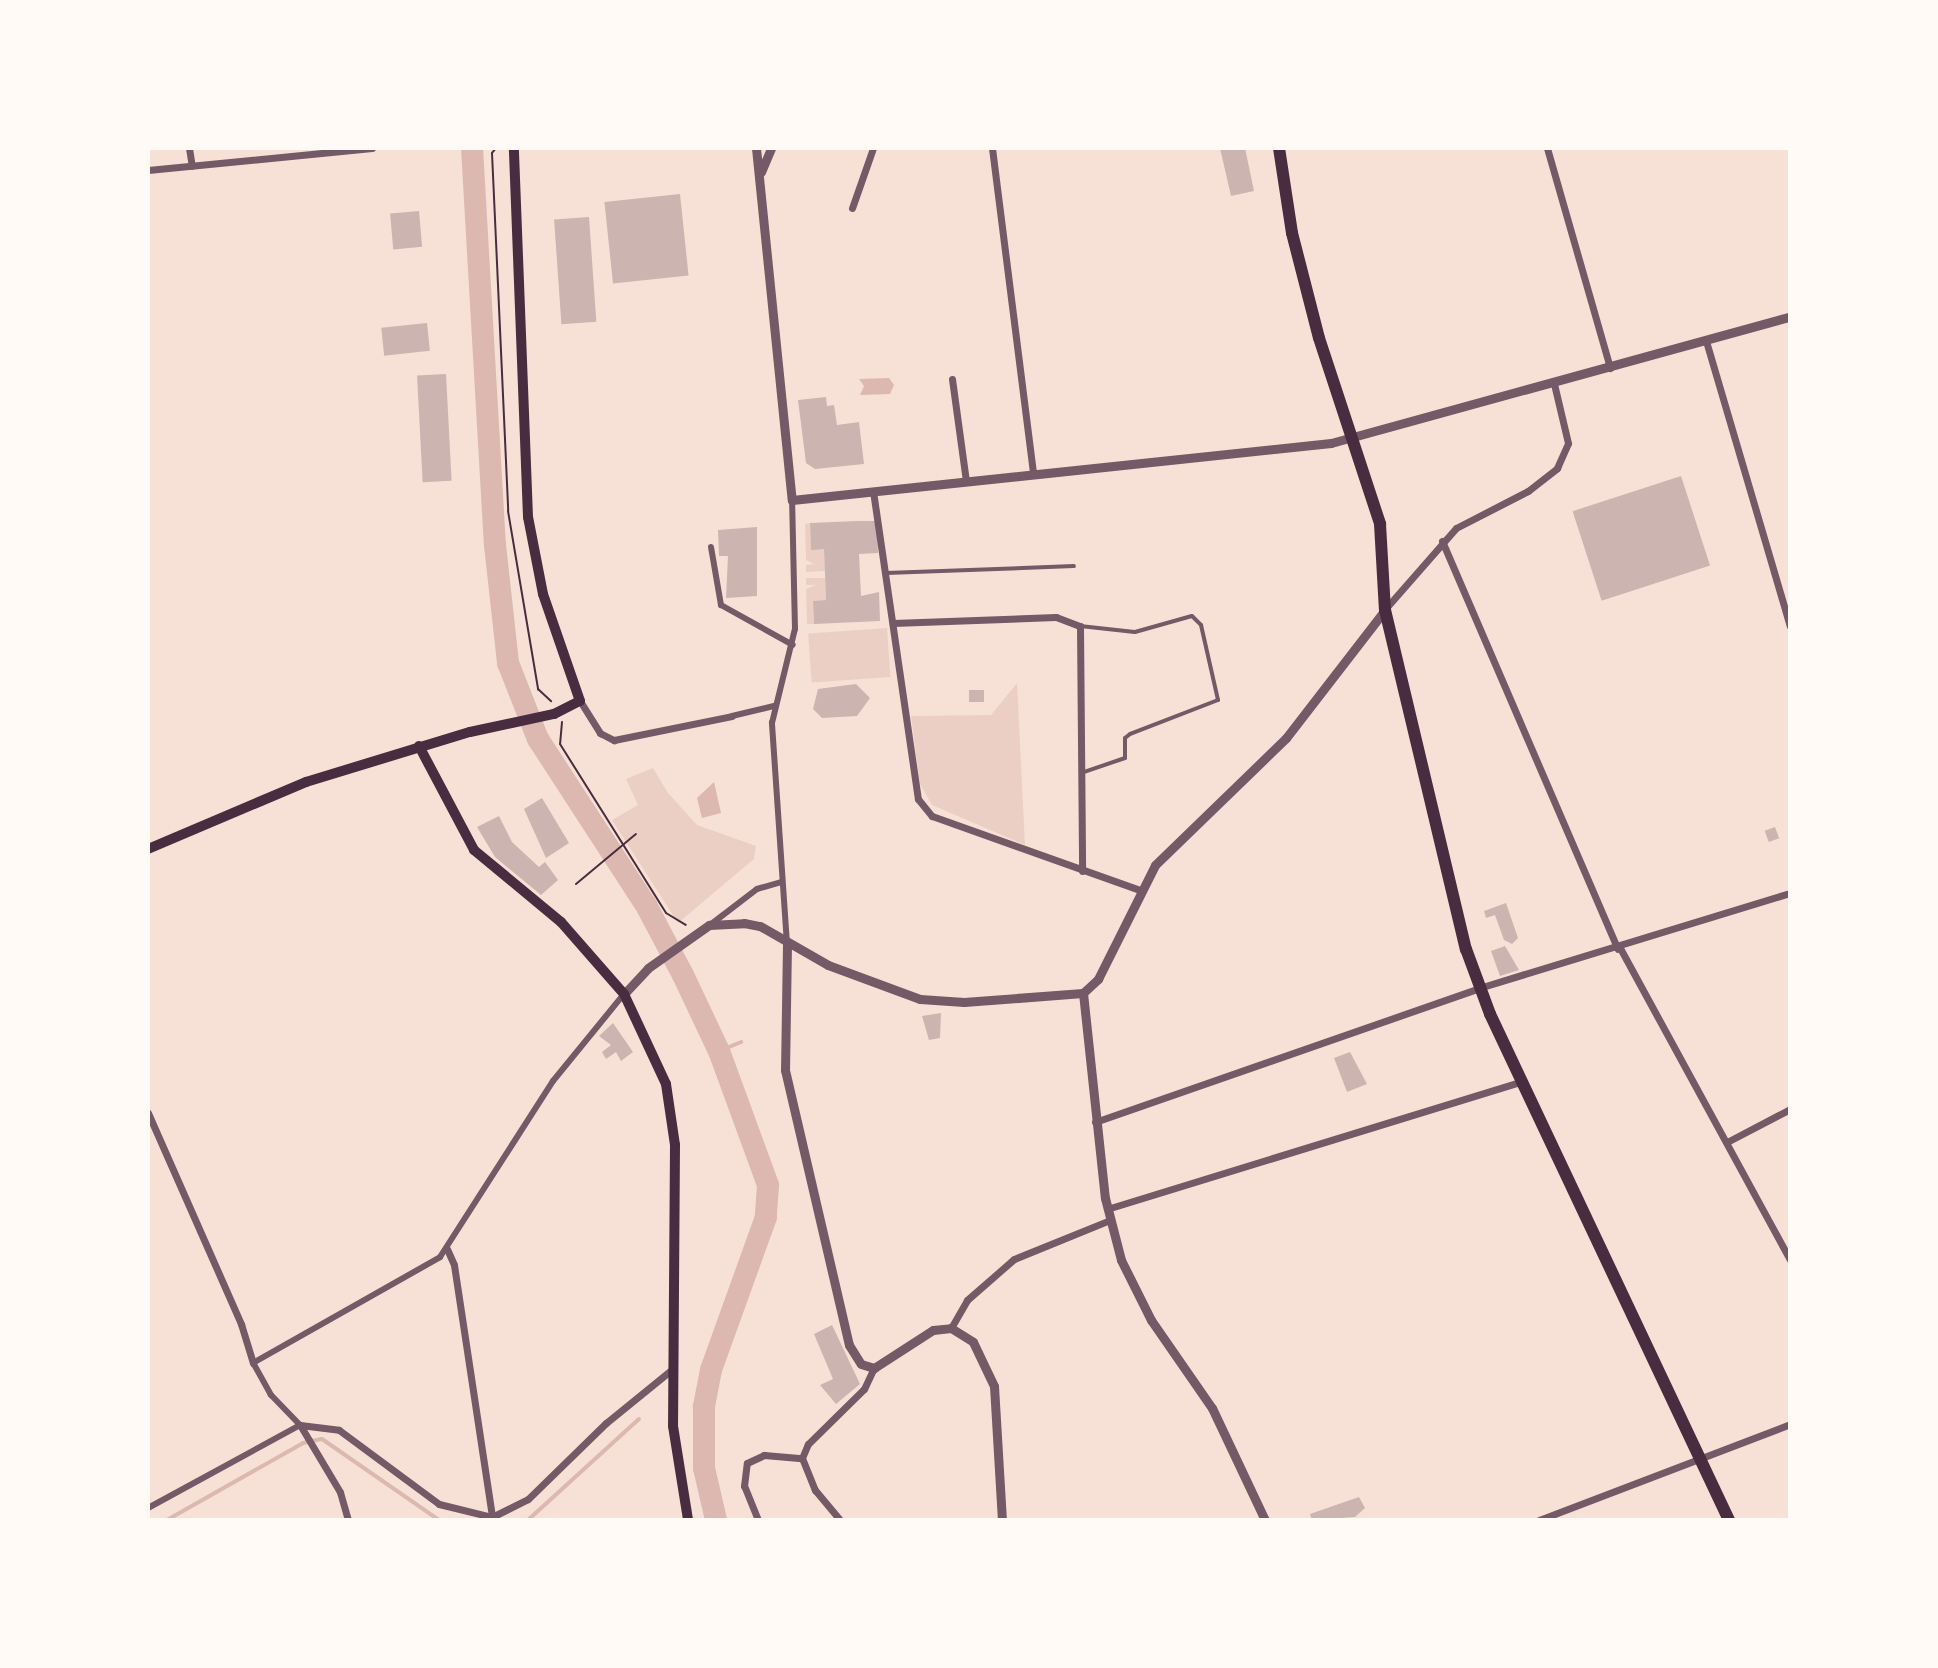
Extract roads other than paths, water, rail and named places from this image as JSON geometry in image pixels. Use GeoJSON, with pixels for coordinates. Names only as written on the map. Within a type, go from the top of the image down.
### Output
{"type":"FeatureCollection","features":[{"type":"Feature","properties":{"kind":"main road"},"geometry":{"type":"LineString","coordinates":[[148,849],[261,799],[419,746],[554,714],[580,701],[543,594],[528,517],[514,148]]}},
{"type":"Feature","properties":{"kind":"main road"},"geometry":{"type":"LineString","coordinates":[[1279,148],[1296,247],[1384,542],[1385,610],[1435,835],[1479,988],[1729,1520]]}},
{"type":"Feature","properties":{"kind":"main road"},"geometry":{"type":"LineString","coordinates":[[419,746],[474,850],[561,922],[624,994],[657,1060],[673,1109],[670,1371],[673,1426],[688,1520]]}},
{"type":"Feature","properties":{"kind":"street"},"geometry":{"type":"LineString","coordinates":[[189,148],[192,166]]}},
{"type":"Feature","properties":{"kind":"street"},"geometry":{"type":"LineString","coordinates":[[148,170],[372,148]]}},
{"type":"Feature","properties":{"kind":"street"},"geometry":{"type":"LineString","coordinates":[[756,148],[761,172],[792,500],[793,645],[774,706],[772,771],[787,944],[784,1055],[813,1200],[849,1345],[861,1364],[874,1368]]}},
{"type":"Feature","properties":{"kind":"street"},"geometry":{"type":"LineString","coordinates":[[761,172],[771,148]]}},
{"type":"Feature","properties":{"kind":"street"},"geometry":{"type":"LineString","coordinates":[[852,208],[873,148]]}},
{"type":"Feature","properties":{"kind":"street"},"geometry":{"type":"LineString","coordinates":[[992,148],[1033,474]]}},
{"type":"Feature","properties":{"kind":"street"},"geometry":{"type":"LineString","coordinates":[[1547,148],[1610,368]]}},
{"type":"Feature","properties":{"kind":"street"},"geometry":{"type":"LineString","coordinates":[[792,500],[1351,439],[1790,317]]}},
{"type":"Feature","properties":{"kind":"street"},"geometry":{"type":"LineString","coordinates":[[1706,341],[1790,626]]}},
{"type":"Feature","properties":{"kind":"street"},"geometry":{"type":"LineString","coordinates":[[952,379],[966,481]]}},
{"type":"Feature","properties":{"kind":"street"},"geometry":{"type":"LineString","coordinates":[[706,928],[760,926],[787,944],[920,999],[964,1002],[1083,993],[1098,979],[1140,890],[1168,850],[1286,738],[1442,541],[1474,516],[1528,491],[1557,468],[1568,443],[1554,384]]}},
{"type":"Feature","properties":{"kind":"street"},"geometry":{"type":"LineString","coordinates":[[873,491],[913,788],[924,808],[932,816],[1140,890]]}},
{"type":"Feature","properties":{"kind":"street"},"geometry":{"type":"LineString","coordinates":[[1442,541],[1619,948],[1790,1260]]}},
{"type":"Feature","properties":{"kind":"street"},"geometry":{"type":"LineString","coordinates":[[711,547],[721,605],[793,645]]}},
{"type":"Feature","properties":{"kind":"street"},"geometry":{"type":"LineString","coordinates":[[893,623],[1056,617],[1080,626],[1084,772],[1082,871]]}},
{"type":"Feature","properties":{"kind":"street"},"geometry":{"type":"LineString","coordinates":[[580,701],[600,733],[614,740],[774,706]]}},
{"type":"Feature","properties":{"kind":"street"},"geometry":{"type":"LineString","coordinates":[[253,1363],[447,1249],[553,1081],[624,994],[648,968],[757,889],[781,882]]}},
{"type":"Feature","properties":{"kind":"street"},"geometry":{"type":"LineString","coordinates":[[1095,1122],[1479,988],[1619,948],[1790,893]]}},
{"type":"Feature","properties":{"kind":"street"},"geometry":{"type":"LineString","coordinates":[[1083,993],[1095,1122],[1108,1215],[1135,1292],[1200,1387],[1265,1520]]}},
{"type":"Feature","properties":{"kind":"street"},"geometry":{"type":"LineString","coordinates":[[951,1328],[967,1300],[1014,1259],[1108,1215],[1523,1081]]}},
{"type":"Feature","properties":{"kind":"street"},"geometry":{"type":"LineString","coordinates":[[1727,1142],[1790,1109]]}},
{"type":"Feature","properties":{"kind":"street"},"geometry":{"type":"LineString","coordinates":[[148,1113],[253,1363],[271,1395],[300,1425],[329,1472],[348,1520]]}},
{"type":"Feature","properties":{"kind":"street"},"geometry":{"type":"LineString","coordinates":[[447,1249],[454,1265],[492,1517]]}},
{"type":"Feature","properties":{"kind":"street"},"geometry":{"type":"LineString","coordinates":[[840,1520],[815,1490],[802,1458],[808,1444],[864,1389],[874,1368],[925,1334],[951,1328],[973,1342],[994,1386],[1002,1520]]}},
{"type":"Feature","properties":{"kind":"street"},"geometry":{"type":"LineString","coordinates":[[148,1508],[300,1425],[339,1430],[439,1504],[492,1517],[528,1499],[606,1423],[670,1371]]}},
{"type":"Feature","properties":{"kind":"street"},"geometry":{"type":"LineString","coordinates":[[1539,1520],[1790,1424]]}},
{"type":"Feature","properties":{"kind":"street"},"geometry":{"type":"LineString","coordinates":[[758,1520],[744,1486],[747,1463],[764,1455],[802,1458]]}},
{"type":"Feature","properties":{"kind":"lane"},"geometry":{"type":"LineString","coordinates":[[886,573],[1074,566]]}},
{"type":"Feature","properties":{"kind":"lane"},"geometry":{"type":"LineString","coordinates":[[1080,626],[1135,632],[1192,616],[1201,625],[1218,700],[1130,734],[1125,738],[1125,758],[1084,772]]}},
{"type":"Feature","properties":{"kind":"waterway"},"geometry":{"type":"LineString","coordinates":[[472,148],[495,545],[508,663],[538,739],[647,907],[683,975],[719,1051],[768,1185],[766,1217],[711,1370],[704,1407],[704,1468],[716,1520]]}},
{"type":"Feature","properties":{"kind":"waterway"},"geometry":{"type":"LineString","coordinates":[[719,1051],[741,1042]]}},
{"type":"Feature","properties":{"kind":"waterway"},"geometry":{"type":"LineString","coordinates":[[528,1520],[639,1419]]}},
{"type":"Feature","properties":{"kind":"waterway"},"geometry":{"type":"LineString","coordinates":[[167,1520],[303,1443],[322,1439],[439,1520]]}}]}
